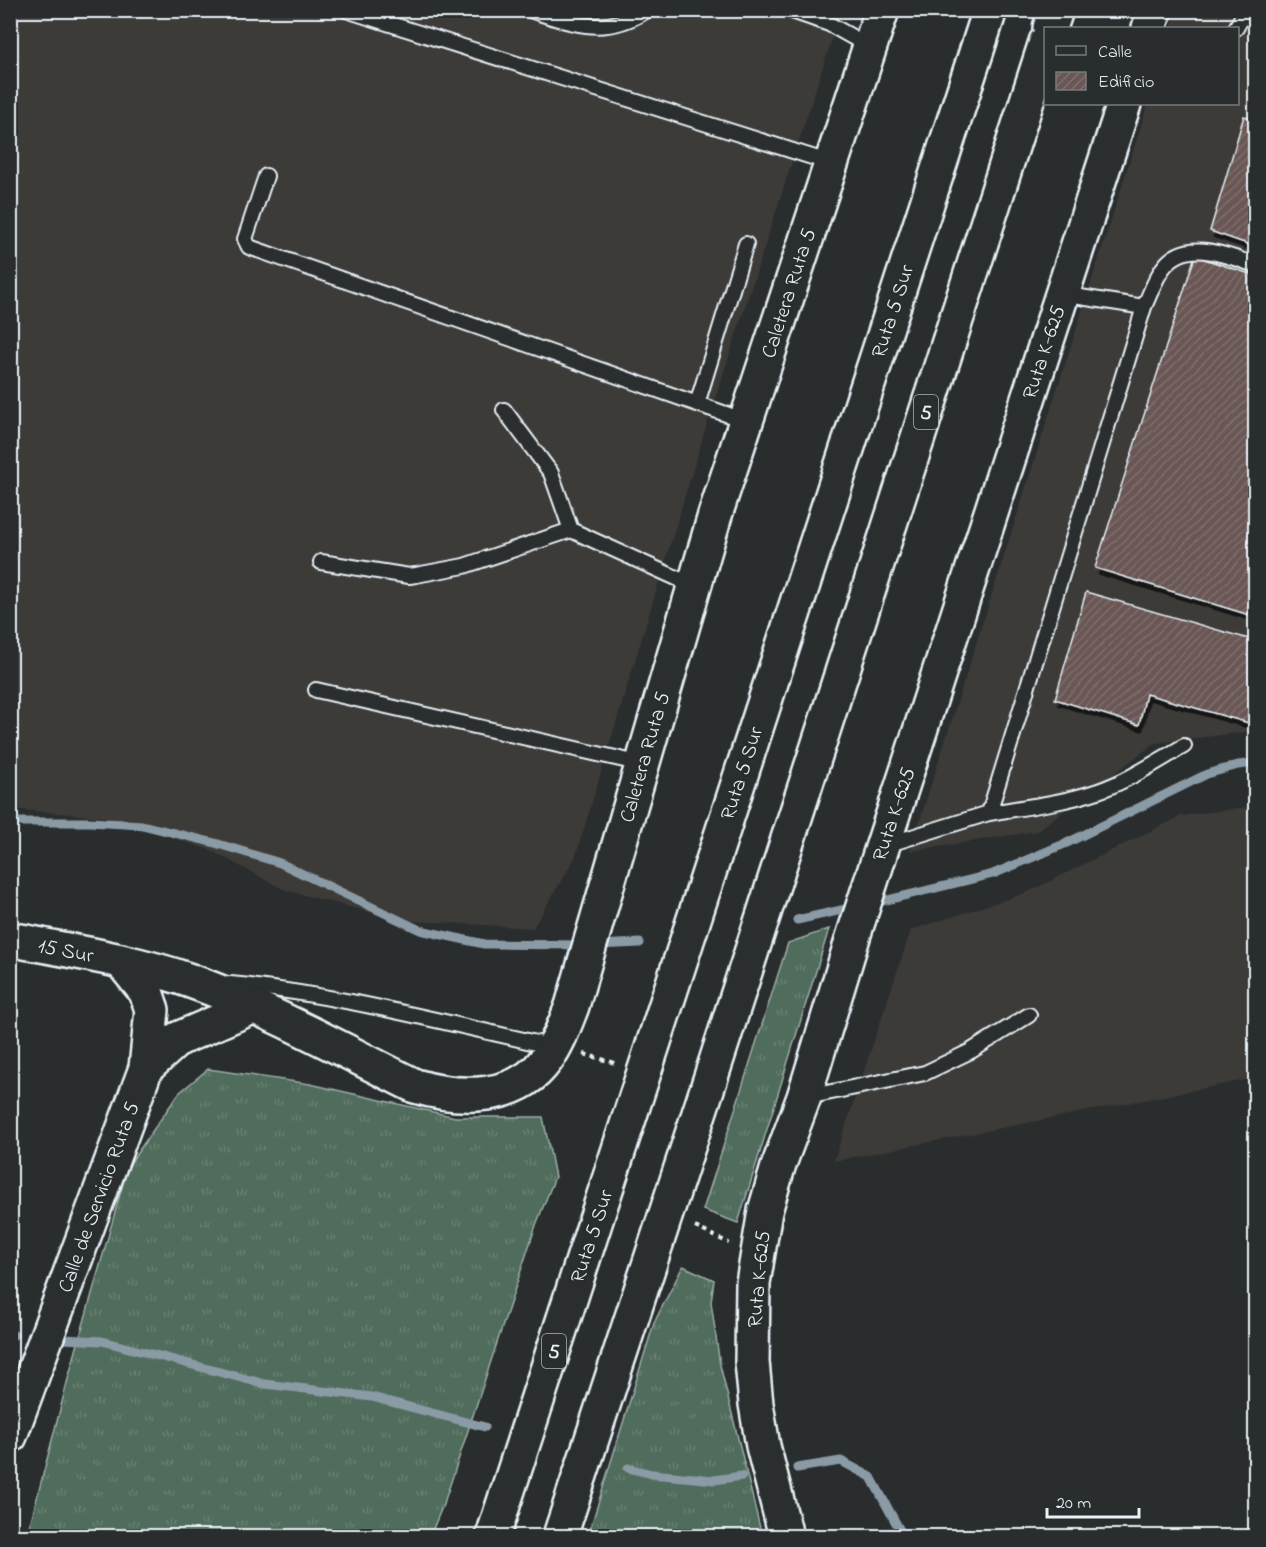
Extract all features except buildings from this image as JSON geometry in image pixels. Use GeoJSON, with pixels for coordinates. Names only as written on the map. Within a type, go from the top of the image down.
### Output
{"type":"FeatureCollection","features":[{"type":"Feature","properties":{"kind":"main road","name":"Caletera Ruta 5"},"geometry":{"type":"LineString","coordinates":[[121,961],[188,980],[252,1007],[415,1086],[451,1094],[487,1093],[520,1083],[546,1061],[564,1026],[582,972],[694,586],[882,10]]}},
{"type":"Feature","properties":{"kind":"main road","name":"Ruta 5 Sur"},"geometry":{"type":"LineString","coordinates":[[493,1536],[990,10]]}},
{"type":"Feature","properties":{"kind":"main road"},"geometry":{"type":"LineString","coordinates":[[1050,27],[1056,10]]}},
{"type":"Feature","properties":{"kind":"main road"},"geometry":{"type":"LineString","coordinates":[[1149,27],[1155,10]]}},
{"type":"Feature","properties":{"kind":"main road","name":"5"},"geometry":{"type":"LineString","coordinates":[[560,1536],[1044,48]]}},
{"type":"Feature","properties":{"kind":"main road","name":"Ruta K-625"},"geometry":{"type":"LineString","coordinates":[[786,1536],[764,1446],[756,1404],[752,1362],[752,1310],[756,1257],[765,1211],[778,1167],[804,1097],[882,846],[1124,105]]}},
{"type":"Feature","properties":{"kind":"main road","name":"15 Sur"},"geometry":{"type":"LineString","coordinates":[[10,939],[121,961]]}},
{"type":"Feature","properties":{"kind":"main road","name":"Calle de Servicio Ruta 5"},"geometry":{"type":"LineString","coordinates":[[10,1436],[146,1068],[152,1010],[146,992],[121,961]]}},
{"type":"Feature","properties":{"kind":"main road"},"geometry":{"type":"LineString","coordinates":[[146,1068],[178,1039],[252,1007]]}},
{"type":"Feature","properties":{"kind":"lane"},"geometry":{"type":"LineString","coordinates":[[346,10],[831,163]]}},
{"type":"Feature","properties":{"kind":"lane"},"geometry":{"type":"LineString","coordinates":[[530,10],[578,26],[606,26],[647,10]]}},
{"type":"Feature","properties":{"kind":"lane"},"geometry":{"type":"LineString","coordinates":[[789,10],[829,24],[870,47]]}},
{"type":"Feature","properties":{"kind":"lane"},"geometry":{"type":"LineString","coordinates":[[1237,27],[1246,10]]}},
{"type":"Feature","properties":{"kind":"lane"},"geometry":{"type":"LineString","coordinates":[[266,176],[244,239],[249,247],[746,421]]}},
{"type":"Feature","properties":{"kind":"lane"},"geometry":{"type":"LineString","coordinates":[[697,404],[746,244]]}},
{"type":"Feature","properties":{"kind":"lane"},"geometry":{"type":"LineString","coordinates":[[989,813],[1144,307],[1163,268],[1175,256],[1186,252],[1210,251],[1256,265]]}},
{"type":"Feature","properties":{"kind":"lane"},"geometry":{"type":"LineString","coordinates":[[1061,294],[1144,307]]}},
{"type":"Feature","properties":{"kind":"lane"},"geometry":{"type":"LineString","coordinates":[[504,410],[548,468],[571,530]]}},
{"type":"Feature","properties":{"kind":"lane"},"geometry":{"type":"LineString","coordinates":[[321,562],[416,575],[464,566],[571,530],[694,586]]}},
{"type":"Feature","properties":{"kind":"lane"},"geometry":{"type":"LineString","coordinates":[[316,690],[642,764]]}},
{"type":"Feature","properties":{"kind":"lane"},"geometry":{"type":"LineString","coordinates":[[882,846],[989,813],[1071,799],[1098,791],[1123,781],[1184,746]]}},
{"type":"Feature","properties":{"kind":"lane"},"geometry":{"type":"LineString","coordinates":[[188,980],[270,987],[555,1047]]}},
{"type":"Feature","properties":{"kind":"lane"},"geometry":{"type":"LineString","coordinates":[[804,1097],[925,1073],[971,1051],[1029,1015]]}},
{"type":"Feature","properties":{"kind":"path"},"geometry":{"type":"LineString","coordinates":[[555,1047],[644,1073]]}},
{"type":"Feature","properties":{"kind":"path"},"geometry":{"type":"LineString","coordinates":[[666,1213],[756,1257]]}},
{"type":"Feature","properties":{"kind":"shaded area"},"geometry":{"type":"Polygon","coordinates":[[[10,11],[841,11],[705,430],[575,858],[533,928],[400,920],[285,890],[210,850],[113,818],[11,809],[10,11]]]}},
{"type":"Feature","properties":{"kind":"shaded area"},"geometry":{"type":"Polygon","coordinates":[[[1176,11],[1255,11],[1255,731],[1155,743],[1037,831],[910,851],[1148,105],[1239,105],[1239,27],[1171,27],[1176,11]]]}},
{"type":"Feature","properties":{"kind":"shaded area"},"geometry":{"type":"Polygon","coordinates":[[[1255,806],[1255,1078],[834,1161],[911,930],[1026,893],[1181,816],[1255,806]]]}},
{"type":"Feature","properties":{"kind":"green space"},"geometry":{"type":"Polygon","coordinates":[[[829,929],[738,1223],[703,1210],[788,943],[829,929]]]}},
{"type":"Feature","properties":{"kind":"green space"},"geometry":{"type":"Polygon","coordinates":[[[208,1069],[310,1084],[455,1117],[543,1117],[555,1177],[536,1225],[445,1500],[430,1536],[27,1536],[128,1166],[179,1093],[208,1069]]]}},
{"type":"Feature","properties":{"kind":"green space"},"geometry":{"type":"Polygon","coordinates":[[[683,1266],[714,1280],[711,1302],[720,1365],[762,1536],[588,1536],[654,1323],[683,1266]]]}},
{"type":"Feature","properties":{"kind":"waterway"},"geometry":{"type":"LineString","coordinates":[[871,904],[993,874],[1069,842],[1207,774],[1238,765],[1256,763]]}},
{"type":"Feature","properties":{"kind":"waterway"},"geometry":{"type":"LineString","coordinates":[[10,822],[142,825],[215,843],[280,863],[420,930],[484,944],[583,945]]}},
{"type":"Feature","properties":{"kind":"waterway"},"geometry":{"type":"LineString","coordinates":[[797,920],[855,907]]}},
{"type":"Feature","properties":{"kind":"waterway"},"geometry":{"type":"LineString","coordinates":[[597,945],[640,943]]}},
{"type":"Feature","properties":{"kind":"waterway"},"geometry":{"type":"LineString","coordinates":[[10,1337],[14,1335]]}},
{"type":"Feature","properties":{"kind":"waterway"},"geometry":{"type":"LineString","coordinates":[[63,1339],[102,1341],[265,1384],[372,1397],[485,1427]]}},
{"type":"Feature","properties":{"kind":"waterway"},"geometry":{"type":"LineString","coordinates":[[797,1468],[841,1461],[871,1477],[903,1536]]}},
{"type":"Feature","properties":{"kind":"waterway"},"geometry":{"type":"LineString","coordinates":[[628,1468],[652,1474],[714,1480],[742,1476]]}}]}
